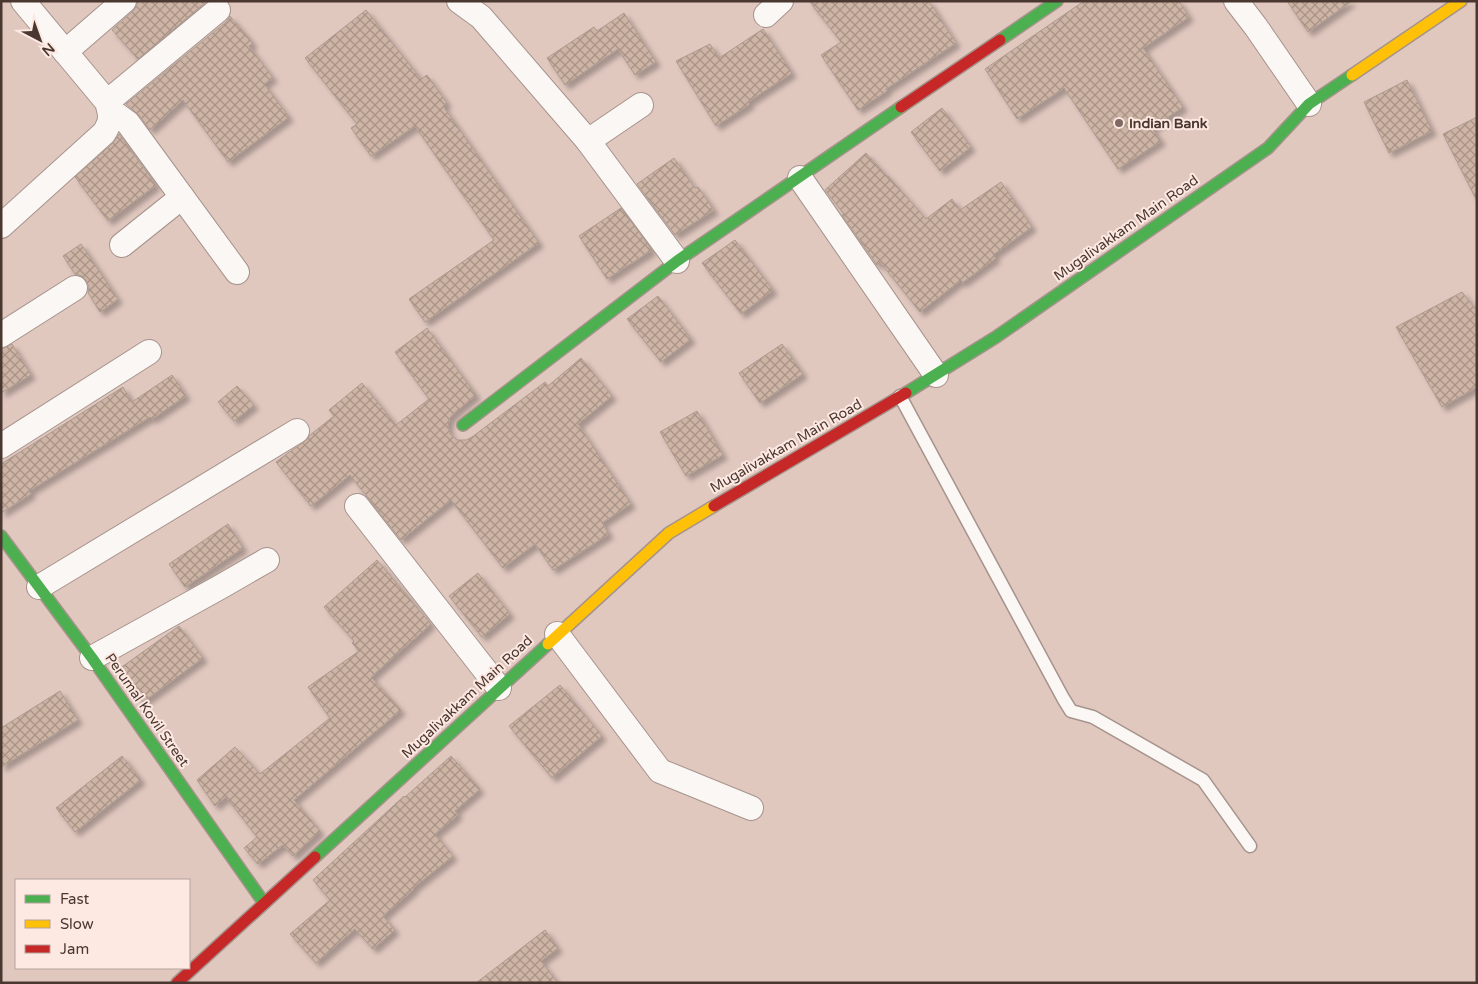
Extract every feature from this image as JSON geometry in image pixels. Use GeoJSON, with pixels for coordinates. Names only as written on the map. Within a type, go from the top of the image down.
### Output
{"type":"FeatureCollection","features":[{"type":"Feature","properties":{"kind":"street"},"geometry":{"type":"LineString","coordinates":[[23,1],[109,107],[128,123],[237,272]]}},
{"type":"Feature","properties":{"kind":"street"},"geometry":{"type":"LineString","coordinates":[[65,52],[124,1]]}},
{"type":"Feature","properties":{"kind":"street"},"geometry":{"type":"LineString","coordinates":[[459,1],[481,18],[588,141],[677,261]]}},
{"type":"Feature","properties":{"kind":"street"},"geometry":{"type":"LineString","coordinates":[[463,425],[677,261],[1057,1]]}},
{"type":"Feature","properties":{"kind":"street"},"geometry":{"type":"LineString","coordinates":[[1236,1],[1309,104]]}},
{"type":"Feature","properties":{"kind":"street","name":"Mugalivakkam Main Road"},"geometry":{"type":"LineString","coordinates":[[177,983],[669,532],[936,375],[996,337],[1268,148],[1309,104],[1461,1]]}},
{"type":"Feature","properties":{"kind":"street"},"geometry":{"type":"LineString","coordinates":[[109,107],[218,10]]}},
{"type":"Feature","properties":{"kind":"street"},"geometry":{"type":"LineString","coordinates":[[588,141],[641,105]]}},
{"type":"Feature","properties":{"kind":"street"},"geometry":{"type":"LineString","coordinates":[[1,226],[104,133],[109,125],[111,116],[109,107]]}},
{"type":"Feature","properties":{"kind":"street"},"geometry":{"type":"LineString","coordinates":[[800,178],[936,375]]}},
{"type":"Feature","properties":{"kind":"street"},"geometry":{"type":"LineString","coordinates":[[122,245],[182,197]]}},
{"type":"Feature","properties":{"kind":"street"},"geometry":{"type":"LineString","coordinates":[[1,335],[75,288]]}},
{"type":"Feature","properties":{"kind":"street"},"geometry":{"type":"LineString","coordinates":[[1,446],[149,352]]}},
{"type":"Feature","properties":{"kind":"street"},"geometry":{"type":"LineString","coordinates":[[39,587],[297,431]]}},
{"type":"Feature","properties":{"kind":"street"},"geometry":{"type":"LineString","coordinates":[[358,506],[499,688]]}},
{"type":"Feature","properties":{"kind":"street","name":"Perumal Kovil Street"},"geometry":{"type":"LineString","coordinates":[[1,536],[92,658],[264,903]]}},
{"type":"Feature","properties":{"kind":"street"},"geometry":{"type":"LineString","coordinates":[[92,658],[267,560]]}},
{"type":"Feature","properties":{"kind":"street"},"geometry":{"type":"LineString","coordinates":[[557,634],[660,771],[750,808]]}},
{"type":"Feature","properties":{"kind":"lane"},"geometry":{"type":"LineString","coordinates":[[900,396],[1063,698],[1072,711],[1093,717],[1203,780],[1250,846]]}},
{"type":"Feature","properties":{"kind":"building"},"geometry":{"type":"Polygon","coordinates":[[[137,1],[207,1],[138,59],[112,30],[133,11],[137,6],[137,1]]]}},
{"type":"Feature","properties":{"kind":"building"},"geometry":{"type":"Polygon","coordinates":[[[809,1],[929,1],[956,43],[886,89],[887,91],[858,110],[821,55],[841,42],[809,1]]]}},
{"type":"Feature","properties":{"kind":"building"},"geometry":{"type":"Polygon","coordinates":[[[1084,1],[1179,1],[1189,17],[1143,48],[1183,107],[1152,128],[1161,141],[1118,169],[1064,88],[1017,119],[985,69],[1084,1]]]}},
{"type":"Feature","properties":{"kind":"building"},"geometry":{"type":"Polygon","coordinates":[[[1287,1],[1352,1],[1308,32],[1287,1]]]}},
{"type":"Feature","properties":{"kind":"building"},"geometry":{"type":"Polygon","coordinates":[[[366,10],[421,79],[427,75],[447,103],[443,106],[539,243],[425,322],[409,299],[494,240],[415,126],[371,156],[351,128],[357,124],[305,58],[366,10]]]}},
{"type":"Feature","properties":{"kind":"building"},"geometry":{"type":"Polygon","coordinates":[[[624,13],[656,62],[635,75],[618,49],[565,85],[547,58],[594,27],[597,31],[624,13]]]}},
{"type":"Feature","properties":{"kind":"building"},"geometry":{"type":"Polygon","coordinates":[[[230,16],[253,43],[249,46],[273,78],[264,84],[289,117],[228,162],[183,100],[150,130],[139,115],[126,104],[227,21],[230,16]]]}},
{"type":"Feature","properties":{"kind":"building"},"geometry":{"type":"Polygon","coordinates":[[[763,29],[792,73],[716,126],[676,61],[710,44],[719,58],[763,29]]]}},
{"type":"Feature","properties":{"kind":"building"},"geometry":{"type":"Polygon","coordinates":[[[1407,80],[1432,131],[1389,153],[1364,102],[1407,80]]]}},
{"type":"Feature","properties":{"kind":"building"},"geometry":{"type":"Polygon","coordinates":[[[942,108],[971,147],[940,171],[911,132],[942,108]]]}},
{"type":"Feature","properties":{"kind":"building"},"geometry":{"type":"Polygon","coordinates":[[[1477,117],[1477,201],[1443,134],[1477,117]]]}},
{"type":"Feature","properties":{"kind":"building"},"geometry":{"type":"Polygon","coordinates":[[[119,134],[156,185],[108,221],[75,177],[113,143],[119,134]]]}},
{"type":"Feature","properties":{"kind":"building"},"geometry":{"type":"Polygon","coordinates":[[[866,153],[926,219],[952,199],[960,210],[1001,182],[1032,227],[993,255],[996,258],[962,283],[961,280],[920,312],[880,262],[877,265],[842,215],[844,214],[825,190],[866,153]]]}},
{"type":"Feature","properties":{"kind":"building"},"geometry":{"type":"Polygon","coordinates":[[[674,158],[695,188],[698,187],[714,210],[675,235],[637,184],[674,158]]]}},
{"type":"Feature","properties":{"kind":"building"},"geometry":{"type":"Polygon","coordinates":[[[621,208],[652,250],[607,279],[579,236],[621,208]]]}},
{"type":"Feature","properties":{"kind":"building"},"geometry":{"type":"Polygon","coordinates":[[[735,240],[773,290],[741,314],[702,263],[735,240]]]}},
{"type":"Feature","properties":{"kind":"building"},"geometry":{"type":"Polygon","coordinates":[[[81,244],[118,299],[100,312],[88,293],[89,287],[86,280],[82,276],[75,274],[63,256],[81,244]]]}},
{"type":"Feature","properties":{"kind":"building"},"geometry":{"type":"Polygon","coordinates":[[[1462,292],[1477,311],[1477,387],[1442,407],[1396,327],[1462,292]]]}},
{"type":"Feature","properties":{"kind":"building"},"geometry":{"type":"Polygon","coordinates":[[[658,296],[691,339],[661,362],[627,319],[658,296]]]}},
{"type":"Feature","properties":{"kind":"building"},"geometry":{"type":"Polygon","coordinates":[[[427,328],[476,395],[449,419],[448,427],[450,434],[457,440],[466,440],[472,437],[545,382],[548,386],[581,358],[612,396],[578,424],[631,504],[602,523],[609,534],[553,570],[535,544],[503,568],[451,500],[401,540],[350,475],[311,506],[276,462],[304,442],[334,416],[329,410],[362,383],[396,425],[429,399],[395,352],[427,328]]]}},
{"type":"Feature","properties":{"kind":"building"},"geometry":{"type":"Polygon","coordinates":[[[12,344],[31,375],[1,393],[1,349],[12,344]]]}},
{"type":"Feature","properties":{"kind":"building"},"geometry":{"type":"Polygon","coordinates":[[[782,344],[803,374],[760,403],[739,373],[782,344]]]}},
{"type":"Feature","properties":{"kind":"building"},"geometry":{"type":"Polygon","coordinates":[[[172,375],[186,396],[152,419],[150,417],[29,491],[31,494],[1,513],[1,464],[123,387],[132,402],[172,375]]]}},
{"type":"Feature","properties":{"kind":"building"},"geometry":{"type":"Polygon","coordinates":[[[237,386],[254,405],[234,421],[218,402],[237,386]]]}},
{"type":"Feature","properties":{"kind":"building"},"geometry":{"type":"Polygon","coordinates":[[[697,411],[723,455],[686,476],[660,432],[697,411]]]}},
{"type":"Feature","properties":{"kind":"building"},"geometry":{"type":"Polygon","coordinates":[[[228,524],[243,548],[185,587],[169,564],[228,524]]]}},
{"type":"Feature","properties":{"kind":"building"},"geometry":{"type":"Polygon","coordinates":[[[377,560],[431,624],[371,677],[401,710],[294,800],[320,831],[293,856],[283,845],[258,864],[244,848],[257,837],[226,797],[215,806],[197,780],[235,747],[260,774],[330,718],[308,687],[359,651],[352,643],[354,641],[324,607],[377,560]]]}},
{"type":"Feature","properties":{"kind":"building"},"geometry":{"type":"Polygon","coordinates":[[[478,573],[510,614],[482,637],[449,596],[478,573]]]}},
{"type":"Feature","properties":{"kind":"building"},"geometry":{"type":"Polygon","coordinates":[[[179,626],[203,658],[143,702],[119,669],[179,626]]]}},
{"type":"Feature","properties":{"kind":"building"},"geometry":{"type":"Polygon","coordinates":[[[560,685],[602,736],[552,778],[509,726],[560,685]]]}},
{"type":"Feature","properties":{"kind":"building"},"geometry":{"type":"Polygon","coordinates":[[[60,691],[78,720],[1,767],[1,728],[60,691]]]}},
{"type":"Feature","properties":{"kind":"building"},"geometry":{"type":"Polygon","coordinates":[[[122,756],[141,780],[75,832],[56,808],[122,756]]]}},
{"type":"Feature","properties":{"kind":"building"},"geometry":{"type":"Polygon","coordinates":[[[451,756],[480,789],[455,811],[458,815],[435,834],[453,856],[413,888],[383,916],[395,930],[373,949],[355,929],[316,963],[290,934],[330,900],[313,880],[404,796],[451,756]]]}},
{"type":"Feature","properties":{"kind":"building"},"geometry":{"type":"Polygon","coordinates":[[[545,930],[558,948],[541,961],[558,983],[476,983],[545,930]]]}},
{"type":"Feature","properties":{"kind":"traffic: fast"},"geometry":{"type":"LineString","coordinates":[[1000,40],[1057,1]]}},
{"type":"Feature","properties":{"kind":"traffic: fast"},"geometry":{"type":"LineString","coordinates":[[906,393],[996,337],[1268,148],[1309,104],[1352,75]]}},
{"type":"Feature","properties":{"kind":"traffic: fast"},"geometry":{"type":"LineString","coordinates":[[463,425],[677,261],[901,107]]}},
{"type":"Feature","properties":{"kind":"traffic: fast"},"geometry":{"type":"LineString","coordinates":[[1,536],[92,658],[264,903]]}},
{"type":"Feature","properties":{"kind":"traffic: fast"},"geometry":{"type":"LineString","coordinates":[[315,857],[548,644]]}},
{"type":"Feature","properties":{"kind":"traffic: slow"},"geometry":{"type":"LineString","coordinates":[[1352,75],[1461,1]]}},
{"type":"Feature","properties":{"kind":"traffic: slow"},"geometry":{"type":"LineString","coordinates":[[548,644],[669,533],[714,506]]}},
{"type":"Feature","properties":{"kind":"traffic: jam"},"geometry":{"type":"LineString","coordinates":[[901,107],[1000,40]]}},
{"type":"Feature","properties":{"kind":"traffic: jam"},"geometry":{"type":"LineString","coordinates":[[714,506],[906,393]]}},
{"type":"Feature","properties":{"kind":"traffic: jam"},"geometry":{"type":"LineString","coordinates":[[177,983],[315,857]]}},
{"type":"Feature","properties":{"kind":"place","name":"Indian Bank"},"geometry":{"type":"Point","coordinates":[1119,123]}}]}
